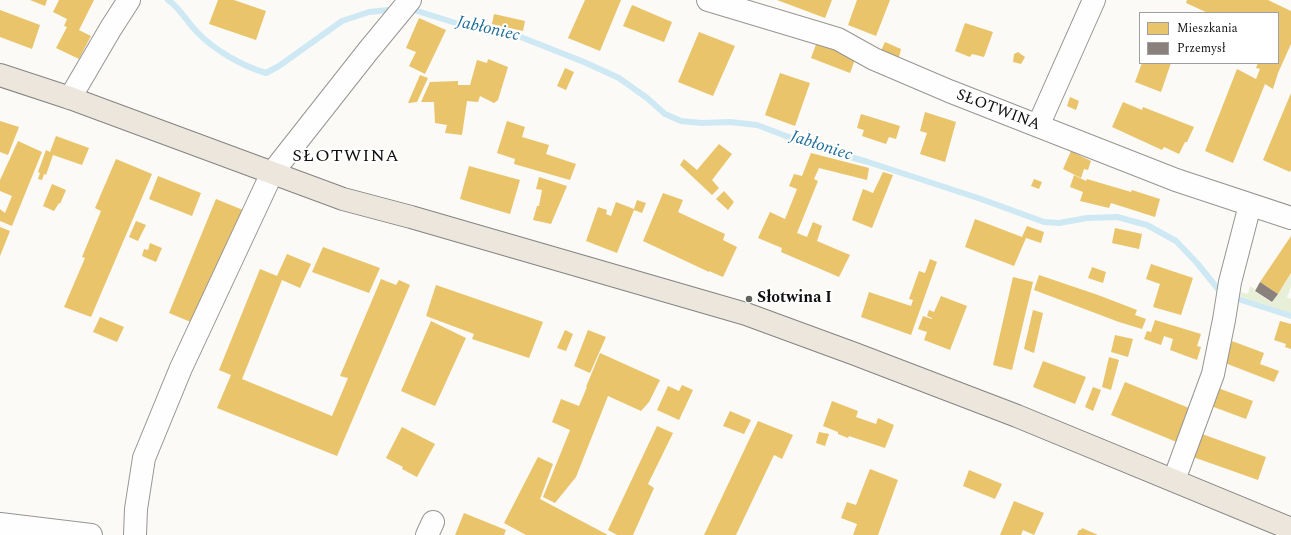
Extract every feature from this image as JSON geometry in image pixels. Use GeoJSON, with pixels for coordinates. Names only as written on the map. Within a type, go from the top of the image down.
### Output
{"type":"FeatureCollection","features":[{"type":"Feature","properties":{"kind":"main road"},"geometry":{"type":"LineString","coordinates":[[0,75],[70,98],[343,199],[411,217],[746,314],[862,356],[1010,413],[1291,530]]}},
{"type":"Feature","properties":{"kind":"street"},"geometry":{"type":"LineString","coordinates":[[70,98],[111,28],[130,0]]}},
{"type":"Feature","properties":{"kind":"street"},"geometry":{"type":"LineString","coordinates":[[135,535],[136,509],[144,458],[181,368],[272,173],[319,112],[410,0]]}},
{"type":"Feature","properties":{"kind":"street","name":"SŁOTWINA"},"geometry":{"type":"LineString","coordinates":[[708,0],[838,39],[881,62],[949,91],[1176,180],[1291,218]]}},
{"type":"Feature","properties":{"kind":"street"},"geometry":{"type":"LineString","coordinates":[[1038,126],[1094,0]]}},
{"type":"Feature","properties":{"kind":"street"},"geometry":{"type":"LineString","coordinates":[[1174,480],[1213,374],[1230,282],[1250,205]]}},
{"type":"Feature","properties":{"kind":"street"},"geometry":{"type":"LineString","coordinates":[[0,524],[91,535]]}},
{"type":"Feature","properties":{"kind":"green space"},"geometry":{"type":"Polygon","coordinates":[[[1291,274],[1291,287],[1287,297],[1291,299],[1291,313],[1236,295],[1238,292],[1248,294],[1250,286],[1255,289],[1254,291],[1272,303],[1291,274]]]}},
{"type":"Feature","properties":{"kind":"building: Mieszkania"},"geometry":{"type":"Polygon","coordinates":[[[30,0],[47,0],[45,6],[30,0]]]}},
{"type":"Feature","properties":{"kind":"building: Mieszkania"},"geometry":{"type":"Polygon","coordinates":[[[59,0],[94,0],[79,30],[91,36],[79,59],[56,48],[67,27],[64,26],[67,19],[53,12],[59,0]]]}},
{"type":"Feature","properties":{"kind":"building: Mieszkania"},"geometry":{"type":"Polygon","coordinates":[[[218,0],[234,0],[266,11],[256,40],[209,24],[218,0]]]}},
{"type":"Feature","properties":{"kind":"building: Mieszkania"},"geometry":{"type":"Polygon","coordinates":[[[585,0],[621,0],[600,51],[568,38],[585,0]]]}},
{"type":"Feature","properties":{"kind":"building: Mieszkania"},"geometry":{"type":"Polygon","coordinates":[[[777,0],[832,0],[825,18],[777,0]]]}},
{"type":"Feature","properties":{"kind":"building: Mieszkania"},"geometry":{"type":"Polygon","coordinates":[[[857,0],[890,0],[876,36],[848,25],[857,0]]]}},
{"type":"Feature","properties":{"kind":"building: Mieszkania"},"geometry":{"type":"Polygon","coordinates":[[[1187,0],[1268,0],[1291,11],[1291,44],[1278,73],[1273,89],[1265,84],[1233,163],[1205,151],[1237,69],[1256,79],[1260,69],[1256,68],[1258,64],[1279,64],[1279,12],[1206,12],[1186,3],[1187,0]]]}},
{"type":"Feature","properties":{"kind":"building: Mieszkania"},"geometry":{"type":"Polygon","coordinates":[[[632,5],[672,22],[664,42],[623,26],[632,5]]]}},
{"type":"Feature","properties":{"kind":"building: Mieszkania"},"geometry":{"type":"Polygon","coordinates":[[[0,10],[40,25],[32,49],[0,37],[0,10]]]}},
{"type":"Feature","properties":{"kind":"building: Mieszkania"},"geometry":{"type":"Polygon","coordinates":[[[494,14],[525,21],[523,31],[492,24],[494,14]]]}},
{"type":"Feature","properties":{"kind":"building: Mieszkania"},"geometry":{"type":"Polygon","coordinates":[[[419,18],[446,30],[425,74],[409,66],[416,52],[406,48],[419,18]]]}},
{"type":"Feature","properties":{"kind":"building: Mieszkania"},"geometry":{"type":"Polygon","coordinates":[[[965,23],[993,32],[984,57],[972,54],[970,57],[955,51],[965,23]]]}},
{"type":"Feature","properties":{"kind":"building: Mieszkania"},"geometry":{"type":"Polygon","coordinates":[[[699,32],[735,46],[713,96],[678,82],[699,32]]]}},
{"type":"Feature","properties":{"kind":"building: Mieszkania"},"geometry":{"type":"Polygon","coordinates":[[[818,39],[857,54],[850,73],[811,58],[818,39]]]}},
{"type":"Feature","properties":{"kind":"building: Mieszkania"},"geometry":{"type":"Polygon","coordinates":[[[885,42],[901,49],[898,61],[880,53],[885,42]]]}},
{"type":"Feature","properties":{"kind":"building: Mieszkania"},"geometry":{"type":"Polygon","coordinates":[[[1018,52],[1025,57],[1021,64],[1013,62],[1014,54],[1018,52]]]}},
{"type":"Feature","properties":{"kind":"building: Mieszkania"},"geometry":{"type":"Polygon","coordinates":[[[488,59],[508,67],[498,100],[494,103],[480,96],[478,102],[467,101],[462,135],[445,133],[447,125],[435,123],[434,102],[421,102],[430,82],[458,81],[458,85],[470,85],[477,60],[487,63],[488,59]]]}},
{"type":"Feature","properties":{"kind":"building: Mieszkania"},"geometry":{"type":"Polygon","coordinates":[[[1142,64],[1171,64],[1161,92],[1135,82],[1142,64]]]}},
{"type":"Feature","properties":{"kind":"building: Mieszkania"},"geometry":{"type":"Polygon","coordinates":[[[565,68],[574,72],[566,90],[557,86],[565,68]]]}},
{"type":"Feature","properties":{"kind":"building: Mieszkania"},"geometry":{"type":"Polygon","coordinates":[[[780,73],[810,83],[795,126],[765,115],[780,73]]]}},
{"type":"Feature","properties":{"kind":"building: Mieszkania"},"geometry":{"type":"Polygon","coordinates":[[[420,75],[428,78],[417,102],[408,103],[420,75]]]}},
{"type":"Feature","properties":{"kind":"building: Mieszkania"},"geometry":{"type":"Polygon","coordinates":[[[1291,93],[1291,170],[1290,172],[1263,160],[1291,93]]]}},
{"type":"Feature","properties":{"kind":"building: Mieszkania"},"geometry":{"type":"Polygon","coordinates":[[[1070,97],[1079,101],[1076,110],[1067,106],[1070,97]]]}},
{"type":"Feature","properties":{"kind":"building: Mieszkania"},"geometry":{"type":"Polygon","coordinates":[[[1123,102],[1142,110],[1143,107],[1194,127],[1179,154],[1164,147],[1162,150],[1112,127],[1123,102]]]}},
{"type":"Feature","properties":{"kind":"building: Mieszkania"},"geometry":{"type":"Polygon","coordinates":[[[925,112],[956,122],[945,162],[920,154],[927,133],[920,131],[925,112]]]}},
{"type":"Feature","properties":{"kind":"building: Mieszkania"},"geometry":{"type":"Polygon","coordinates":[[[861,114],[900,126],[896,139],[889,137],[886,144],[862,136],[864,130],[857,128],[861,114]]]}},
{"type":"Feature","properties":{"kind":"building: Mieszkania"},"geometry":{"type":"Polygon","coordinates":[[[0,121],[19,127],[8,155],[0,152],[0,121]]]}},
{"type":"Feature","properties":{"kind":"building: Mieszkania"},"geometry":{"type":"Polygon","coordinates":[[[507,121],[525,127],[522,137],[549,145],[546,154],[576,164],[570,180],[514,164],[515,159],[497,153],[507,121]]]}},
{"type":"Feature","properties":{"kind":"building: Mieszkania"},"geometry":{"type":"Polygon","coordinates":[[[56,136],[89,148],[82,165],[53,155],[46,175],[44,174],[42,180],[38,179],[40,173],[38,172],[46,150],[50,152],[56,136]]]}},
{"type":"Feature","properties":{"kind":"building: Mieszkania"},"geometry":{"type":"Polygon","coordinates":[[[18,141],[42,152],[12,226],[0,221],[0,209],[5,213],[12,196],[0,191],[0,180],[18,141]]]}},
{"type":"Feature","properties":{"kind":"building: Mieszkania"},"geometry":{"type":"Polygon","coordinates":[[[719,144],[732,154],[712,180],[719,188],[712,195],[680,165],[684,159],[697,170],[719,144]]]}},
{"type":"Feature","properties":{"kind":"building: Mieszkania"},"geometry":{"type":"Polygon","coordinates":[[[1071,151],[1091,161],[1088,170],[1084,169],[1081,178],[1063,169],[1071,151]]]}},
{"type":"Feature","properties":{"kind":"building: Mieszkania"},"geometry":{"type":"Polygon","coordinates":[[[811,153],[869,168],[867,180],[819,168],[814,179],[818,181],[797,233],[807,237],[813,222],[822,226],[817,241],[850,255],[839,277],[781,252],[782,248],[758,238],[770,212],[785,219],[797,189],[789,186],[794,174],[802,176],[811,153]]]}},
{"type":"Feature","properties":{"kind":"building: Mieszkania"},"geometry":{"type":"Polygon","coordinates":[[[116,159],[152,174],[91,317],[64,307],[85,258],[82,257],[101,211],[95,208],[116,159]]]}},
{"type":"Feature","properties":{"kind":"building: Mieszkania"},"geometry":{"type":"Polygon","coordinates":[[[469,166],[520,180],[510,214],[460,199],[469,166]]]}},
{"type":"Feature","properties":{"kind":"building: Mieszkania"},"geometry":{"type":"Polygon","coordinates":[[[883,172],[893,175],[872,228],[852,220],[863,189],[873,193],[883,172]]]}},
{"type":"Feature","properties":{"kind":"building: Mieszkania"},"geometry":{"type":"Polygon","coordinates":[[[1074,175],[1086,181],[1087,179],[1131,192],[1132,190],[1160,199],[1155,217],[1111,203],[1109,208],[1080,201],[1083,192],[1070,187],[1074,175]]]}},
{"type":"Feature","properties":{"kind":"building: Mieszkania"},"geometry":{"type":"Polygon","coordinates":[[[158,176],[201,193],[192,216],[149,199],[158,176]]]}},
{"type":"Feature","properties":{"kind":"building: Mieszkania"},"geometry":{"type":"Polygon","coordinates":[[[539,177],[567,186],[551,224],[533,220],[537,206],[539,206],[542,190],[536,189],[539,177]]]}},
{"type":"Feature","properties":{"kind":"building: Mieszkania"},"geometry":{"type":"Polygon","coordinates":[[[1034,179],[1042,182],[1039,189],[1031,186],[1034,179]]]}},
{"type":"Feature","properties":{"kind":"building: Mieszkania"},"geometry":{"type":"Polygon","coordinates":[[[52,184],[66,190],[60,204],[59,203],[54,211],[43,206],[52,184]]]}},
{"type":"Feature","properties":{"kind":"building: Mieszkania"},"geometry":{"type":"Polygon","coordinates":[[[724,191],[734,202],[728,210],[716,199],[724,191]]]}},
{"type":"Feature","properties":{"kind":"building: Mieszkania"},"geometry":{"type":"Polygon","coordinates":[[[663,193],[683,200],[678,212],[725,234],[723,240],[737,247],[723,277],[643,241],[663,193]]]}},
{"type":"Feature","properties":{"kind":"building: Mieszkania"},"geometry":{"type":"Polygon","coordinates":[[[216,199],[243,210],[193,323],[169,313],[216,199]]]}},
{"type":"Feature","properties":{"kind":"building: Mieszkania"},"geometry":{"type":"Polygon","coordinates":[[[637,200],[646,203],[642,213],[634,210],[617,253],[586,241],[598,207],[607,210],[606,214],[611,216],[616,202],[634,209],[637,200]]]}},
{"type":"Feature","properties":{"kind":"building: Mieszkania"},"geometry":{"type":"Polygon","coordinates":[[[975,219],[1022,237],[1027,226],[1044,232],[1041,243],[1026,238],[1014,266],[965,247],[975,219]]]}},
{"type":"Feature","properties":{"kind":"building: Mieszkania"},"geometry":{"type":"Polygon","coordinates":[[[136,221],[146,225],[138,241],[129,237],[136,221]]]}},
{"type":"Feature","properties":{"kind":"building: Mieszkania"},"geometry":{"type":"Polygon","coordinates":[[[0,227],[10,231],[0,256],[0,227]]]}},
{"type":"Feature","properties":{"kind":"building: Mieszkania"},"geometry":{"type":"Polygon","coordinates":[[[1115,228],[1142,234],[1139,249],[1112,243],[1115,228]]]}},
{"type":"Feature","properties":{"kind":"building: Mieszkania"},"geometry":{"type":"Polygon","coordinates":[[[1291,236],[1291,273],[1278,294],[1260,282],[1291,236]]]}},
{"type":"Feature","properties":{"kind":"building: Mieszkania"},"geometry":{"type":"Polygon","coordinates":[[[150,243],[162,248],[156,262],[142,256],[144,249],[148,250],[150,243]]]}},
{"type":"Feature","properties":{"kind":"building: Mieszkania"},"geometry":{"type":"Polygon","coordinates":[[[323,247],[380,268],[369,293],[312,272],[323,247]]]}},
{"type":"Feature","properties":{"kind":"building: Mieszkania"},"geometry":{"type":"Polygon","coordinates":[[[287,254],[311,264],[300,288],[282,280],[242,379],[332,416],[348,378],[340,376],[381,279],[396,285],[399,280],[410,285],[337,456],[217,408],[231,375],[219,370],[260,269],[277,276],[287,254]]]}},
{"type":"Feature","properties":{"kind":"building: Mieszkania"},"geometry":{"type":"Polygon","coordinates":[[[930,259],[937,262],[911,335],[861,317],[869,292],[911,306],[913,300],[909,299],[919,271],[925,273],[930,259]]]}},
{"type":"Feature","properties":{"kind":"building: Mieszkania"},"geometry":{"type":"Polygon","coordinates":[[[1151,264],[1193,278],[1181,315],[1153,307],[1160,284],[1146,279],[1151,264]]]}},
{"type":"Feature","properties":{"kind":"building: Mieszkania"},"geometry":{"type":"Polygon","coordinates":[[[1092,267],[1106,272],[1103,283],[1088,278],[1092,267]]]}},
{"type":"Feature","properties":{"kind":"building: Mieszkania"},"geometry":{"type":"Polygon","coordinates":[[[1039,275],[1137,310],[1135,315],[1146,319],[1142,329],[1119,322],[1034,290],[1039,275]]]}},
{"type":"Feature","properties":{"kind":"building: Mieszkania"},"geometry":{"type":"Polygon","coordinates":[[[1013,277],[1033,282],[1012,370],[993,365],[1013,277]]]}},
{"type":"Feature","properties":{"kind":"building: Mieszkania"},"geometry":{"type":"Polygon","coordinates":[[[436,285],[543,322],[529,358],[472,339],[474,334],[426,316],[436,285]]]}},
{"type":"Feature","properties":{"kind":"building: Mieszkania"},"geometry":{"type":"Polygon","coordinates":[[[941,296],[967,306],[950,350],[924,340],[927,332],[918,329],[923,316],[932,319],[927,316],[929,310],[934,312],[941,296]]]}},
{"type":"Feature","properties":{"kind":"building: Mieszkania"},"geometry":{"type":"Polygon","coordinates":[[[1033,310],[1043,313],[1034,353],[1024,349],[1033,310]]]}},
{"type":"Feature","properties":{"kind":"building: Mieszkania"},"geometry":{"type":"Polygon","coordinates":[[[100,317],[124,327],[117,342],[93,332],[100,317]]]}},
{"type":"Feature","properties":{"kind":"building: Mieszkania"},"geometry":{"type":"Polygon","coordinates":[[[1155,320],[1201,334],[1197,346],[1201,347],[1197,360],[1170,350],[1173,339],[1164,336],[1161,345],[1144,339],[1147,331],[1151,332],[1155,320]]]}},
{"type":"Feature","properties":{"kind":"building: Mieszkania"},"geometry":{"type":"Polygon","coordinates":[[[431,321],[466,338],[435,406],[401,391],[431,321]]]}},
{"type":"Feature","properties":{"kind":"building: Mieszkania"},"geometry":{"type":"Polygon","coordinates":[[[1280,321],[1291,324],[1291,349],[1285,347],[1286,344],[1274,340],[1280,321]]]}},
{"type":"Feature","properties":{"kind":"building: Mieszkania"},"geometry":{"type":"Polygon","coordinates":[[[565,330],[573,334],[566,351],[557,348],[565,330]]]}},
{"type":"Feature","properties":{"kind":"building: Mieszkania"},"geometry":{"type":"Polygon","coordinates":[[[588,330],[606,337],[590,373],[574,366],[588,330]]]}},
{"type":"Feature","properties":{"kind":"building: Mieszkania"},"geometry":{"type":"Polygon","coordinates":[[[1115,335],[1133,339],[1128,357],[1111,352],[1115,335]]]}},
{"type":"Feature","properties":{"kind":"building: Mieszkania"},"geometry":{"type":"Polygon","coordinates":[[[1232,341],[1264,353],[1260,364],[1279,371],[1274,382],[1225,363],[1232,341]]]}},
{"type":"Feature","properties":{"kind":"building: Mieszkania"},"geometry":{"type":"Polygon","coordinates":[[[600,353],[660,380],[649,402],[641,411],[608,396],[576,477],[555,503],[543,497],[570,430],[552,422],[561,399],[579,406],[600,353]]]}},
{"type":"Feature","properties":{"kind":"building: Mieszkania"},"geometry":{"type":"Polygon","coordinates":[[[1109,357],[1119,360],[1111,390],[1102,387],[1109,357]]]}},
{"type":"Feature","properties":{"kind":"building: Mieszkania"},"geometry":{"type":"Polygon","coordinates":[[[1043,361],[1086,377],[1075,404],[1033,387],[1043,361]]]}},
{"type":"Feature","properties":{"kind":"building: Mieszkania"},"geometry":{"type":"Polygon","coordinates":[[[1125,382],[1194,410],[1179,443],[1111,415],[1125,382]]]}},
{"type":"Feature","properties":{"kind":"building: Mieszkania"},"geometry":{"type":"Polygon","coordinates":[[[682,385],[693,390],[679,420],[657,410],[668,386],[679,391],[682,385]]]}},
{"type":"Feature","properties":{"kind":"building: Mieszkania"},"geometry":{"type":"Polygon","coordinates":[[[1093,387],[1101,390],[1093,411],[1085,407],[1093,387]]]}},
{"type":"Feature","properties":{"kind":"building: Mieszkania"},"geometry":{"type":"Polygon","coordinates":[[[1218,388],[1253,401],[1246,419],[1211,406],[1218,388]]]}},
{"type":"Feature","properties":{"kind":"building: Mieszkania"},"geometry":{"type":"Polygon","coordinates":[[[832,401],[858,411],[856,417],[876,424],[878,418],[894,425],[885,448],[849,436],[848,438],[823,426],[832,401]]]}},
{"type":"Feature","properties":{"kind":"building: Mieszkania"},"geometry":{"type":"Polygon","coordinates":[[[730,411],[751,420],[744,434],[723,426],[730,411]]]}},
{"type":"Feature","properties":{"kind":"building: Mieszkania"},"geometry":{"type":"Polygon","coordinates":[[[758,421],[793,435],[782,459],[774,455],[736,535],[704,535],[758,421]]]}},
{"type":"Feature","properties":{"kind":"building: Mieszkania"},"geometry":{"type":"Polygon","coordinates":[[[657,426],[673,433],[648,484],[654,488],[633,535],[617,535],[608,530],[657,426]]]}},
{"type":"Feature","properties":{"kind":"building: Mieszkania"},"geometry":{"type":"Polygon","coordinates":[[[402,427],[435,444],[417,477],[402,469],[403,467],[386,458],[402,427]]]}},
{"type":"Feature","properties":{"kind":"building: Mieszkania"},"geometry":{"type":"Polygon","coordinates":[[[819,432],[829,434],[825,446],[816,443],[819,432]]]}},
{"type":"Feature","properties":{"kind":"building: Mieszkania"},"geometry":{"type":"Polygon","coordinates":[[[1202,434],[1266,457],[1258,480],[1193,457],[1202,434]]]}},
{"type":"Feature","properties":{"kind":"building: Mieszkania"},"geometry":{"type":"Polygon","coordinates":[[[538,457],[553,464],[540,499],[608,535],[526,535],[504,523],[538,457]]]}},
{"type":"Feature","properties":{"kind":"building: Mieszkania"},"geometry":{"type":"Polygon","coordinates":[[[870,469],[898,480],[878,535],[853,535],[857,524],[841,518],[847,502],[856,505],[870,469]]]}},
{"type":"Feature","properties":{"kind":"building: Mieszkania"},"geometry":{"type":"Polygon","coordinates":[[[969,470],[1002,484],[995,499],[963,486],[969,470]]]}},
{"type":"Feature","properties":{"kind":"building: Mieszkania"},"geometry":{"type":"Polygon","coordinates":[[[1014,501],[1044,513],[1034,535],[1023,530],[1021,535],[1000,535],[1014,501]]]}},
{"type":"Feature","properties":{"kind":"building: Mieszkania"},"geometry":{"type":"Polygon","coordinates":[[[464,513],[506,530],[504,535],[455,535],[464,513]]]}},
{"type":"Feature","properties":{"kind":"building: Mieszkania"},"geometry":{"type":"Polygon","coordinates":[[[1082,528],[1098,535],[1077,535],[1079,530],[1082,528]]]}},
{"type":"Feature","properties":{"kind":"building: Przemysł"},"geometry":{"type":"Polygon","coordinates":[[[1260,282],[1278,294],[1272,302],[1255,291],[1260,282]]]}},
{"type":"Feature","properties":{"kind":"waterway","name":"Jabłoniec"},"geometry":{"type":"LineString","coordinates":[[168,0],[204,39],[220,51],[238,62],[266,73],[279,66],[342,21],[369,12],[388,10]]}},
{"type":"Feature","properties":{"kind":"waterway","name":"Jabłoniec"},"geometry":{"type":"LineString","coordinates":[[414,10],[459,24],[503,30],[584,62],[619,78],[647,98],[665,114],[681,121],[702,123],[730,122],[757,125],[818,148],[868,162],[981,199],[1044,222],[1059,223],[1087,218],[1117,217],[1147,225],[1176,241],[1197,263],[1218,289]]}},
{"type":"Feature","properties":{"kind":"waterway","name":"Jabłoniec"},"geometry":{"type":"LineString","coordinates":[[1238,299],[1291,316]]}},
{"type":"Feature","properties":{"kind":"place","name":"Słotwina I"},"geometry":{"type":"Point","coordinates":[749,299]}},
{"type":"Feature","properties":{"kind":"district","name":"SŁOTWINA"},"geometry":{"type":"Point","coordinates":[346,157]}}]}
